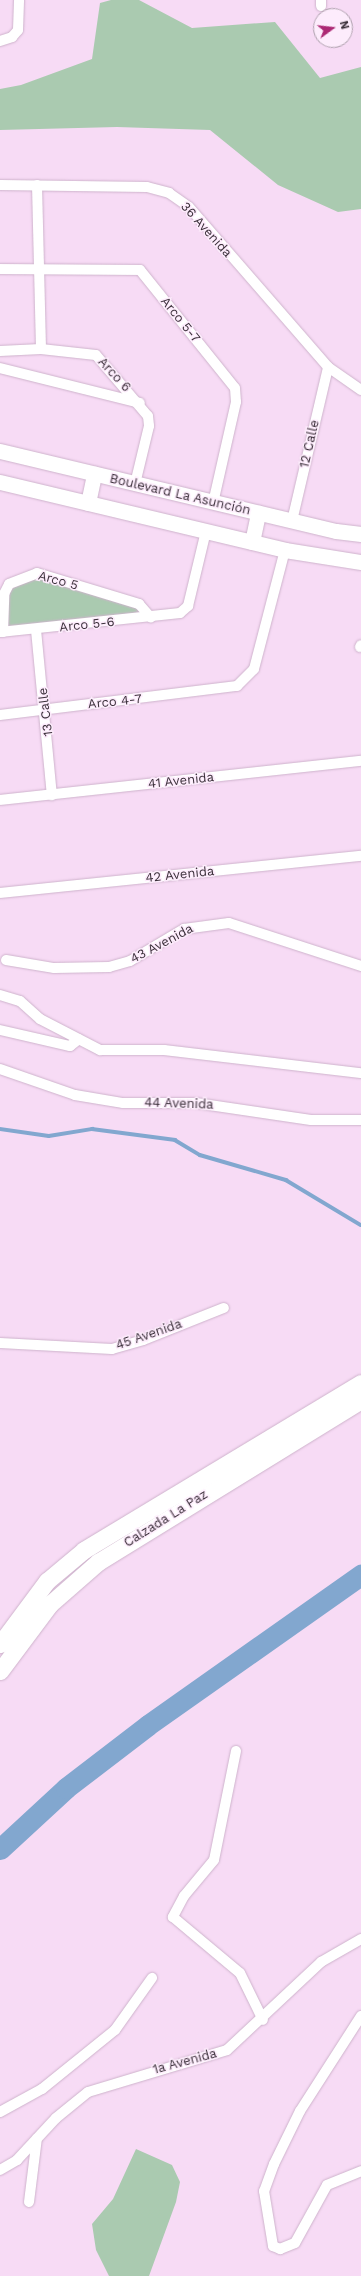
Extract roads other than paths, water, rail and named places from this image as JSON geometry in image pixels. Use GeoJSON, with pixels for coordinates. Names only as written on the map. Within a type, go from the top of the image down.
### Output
{"type":"FeatureCollection","features":[{"type":"Feature","properties":{"kind":"main road","name":"Boulevard La Asunción"},"geometry":{"type":"LineString","coordinates":[[0,451],[213,503],[292,521],[361,534]]}},
{"type":"Feature","properties":{"kind":"main road"},"geometry":{"type":"LineString","coordinates":[[88,503],[94,474]]}},
{"type":"Feature","properties":{"kind":"main road"},"geometry":{"type":"LineString","coordinates":[[0,482],[285,550],[361,562]]}},
{"type":"Feature","properties":{"kind":"main road"},"geometry":{"type":"LineString","coordinates":[[252,542],[258,513]]}},
{"type":"Feature","properties":{"kind":"main road","name":"Calzada La Paz"},"geometry":{"type":"LineString","coordinates":[[0,1644],[47,1581],[84,1550],[361,1383]]}},
{"type":"Feature","properties":{"kind":"main road","name":"Calzada La Paz"},"geometry":{"type":"LineString","coordinates":[[0,1671],[50,1604],[98,1562],[361,1400]]}},
{"type":"Feature","properties":{"kind":"street"},"geometry":{"type":"LineString","coordinates":[[0,41],[15,34],[19,25],[18,0]]}},
{"type":"Feature","properties":{"kind":"street","name":"36 Avenida"},"geometry":{"type":"LineString","coordinates":[[0,184],[147,187],[169,193],[188,207],[328,367],[361,390]]}},
{"type":"Feature","properties":{"kind":"street"},"geometry":{"type":"LineString","coordinates":[[37,185],[41,348]]}},
{"type":"Feature","properties":{"kind":"street","name":"Arco 5-7"},"geometry":{"type":"LineString","coordinates":[[0,269],[40,268],[140,270],[226,376],[234,388],[236,402],[213,503]]}},
{"type":"Feature","properties":{"kind":"street","name":"Arco 6"},"geometry":{"type":"LineString","coordinates":[[0,351],[41,348],[96,355],[140,403],[150,426],[135,484]]}},
{"type":"Feature","properties":{"kind":"street","name":"12 Calle"},"geometry":{"type":"LineString","coordinates":[[292,521],[328,367]]}},
{"type":"Feature","properties":{"kind":"street"},"geometry":{"type":"LineString","coordinates":[[0,368],[140,403]]}},
{"type":"Feature","properties":{"kind":"street","name":"Arco 5-6"},"geometry":{"type":"LineString","coordinates":[[1,632],[36,630],[174,615],[188,606],[206,531]]}},
{"type":"Feature","properties":{"kind":"street","name":"Arco 4-7"},"geometry":{"type":"LineString","coordinates":[[0,715],[230,689],[244,681],[254,669],[285,550]]}},
{"type":"Feature","properties":{"kind":"street","name":"Arco 5"},"geometry":{"type":"LineString","coordinates":[[1,632],[4,594],[9,584],[37,573],[139,604],[151,618]]}},
{"type":"Feature","properties":{"kind":"street","name":"13 Calle"},"geometry":{"type":"LineString","coordinates":[[36,630],[45,710],[52,795]]}},
{"type":"Feature","properties":{"kind":"street","name":"41 Avenida"},"geometry":{"type":"LineString","coordinates":[[0,800],[361,761]]}},
{"type":"Feature","properties":{"kind":"street","name":"42 Avenida"},"geometry":{"type":"LineString","coordinates":[[0,893],[361,856]]}},
{"type":"Feature","properties":{"kind":"street","name":"43 Avenida"},"geometry":{"type":"LineString","coordinates":[[6,960],[54,968],[109,967],[130,962],[184,929],[229,923],[361,966]]}},
{"type":"Feature","properties":{"kind":"street"},"geometry":{"type":"LineString","coordinates":[[0,995],[20,1000],[40,1019],[78,1036],[79,1039],[100,1050],[164,1050],[361,1073]]}},
{"type":"Feature","properties":{"kind":"street"},"geometry":{"type":"LineString","coordinates":[[0,1030],[70,1046],[79,1039]]}},
{"type":"Feature","properties":{"kind":"street","name":"44 Avenida"},"geometry":{"type":"LineString","coordinates":[[0,1069],[75,1095],[124,1103],[203,1104],[311,1120],[361,1120]]}},
{"type":"Feature","properties":{"kind":"street","name":"45 Avenida"},"geometry":{"type":"LineString","coordinates":[[0,1343],[112,1349],[143,1340],[224,1308]]}},
{"type":"Feature","properties":{"kind":"street"},"geometry":{"type":"LineString","coordinates":[[236,1751],[214,1860],[184,1896],[173,1917],[236,1969],[263,2020]]}},
{"type":"Feature","properties":{"kind":"street","name":"1a Avenida"},"geometry":{"type":"LineString","coordinates":[[0,2170],[17,2160],[37,2138],[88,2092],[227,2050],[263,2020],[321,1962],[361,1938]]}},
{"type":"Feature","properties":{"kind":"street"},"geometry":{"type":"LineString","coordinates":[[0,2112],[42,2089],[115,2030],[152,1978]]}},
{"type":"Feature","properties":{"kind":"street"},"geometry":{"type":"LineString","coordinates":[[361,2016],[300,2112],[264,2191],[270,2240],[280,2249],[294,2243],[327,2185],[361,2172]]}},
{"type":"Feature","properties":{"kind":"street"},"geometry":{"type":"LineString","coordinates":[[29,2202],[37,2138]]}},
{"type":"Feature","properties":{"kind":"waterway"},"geometry":{"type":"LineString","coordinates":[[0,1129],[49,1136],[92,1129],[175,1140],[200,1155],[286,1180],[361,1225]]}},
{"type":"Feature","properties":{"kind":"waterway"},"geometry":{"type":"LineString","coordinates":[[0,1849],[66,1788],[148,1725],[361,1575]]}}]}
